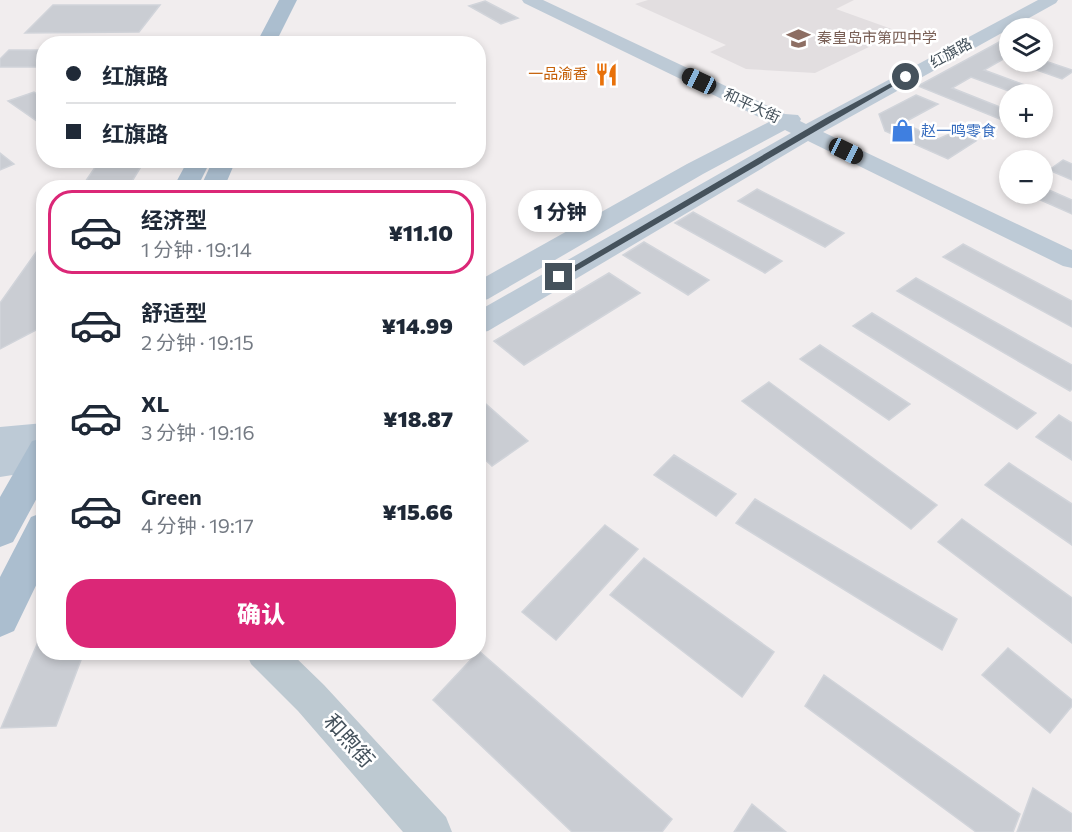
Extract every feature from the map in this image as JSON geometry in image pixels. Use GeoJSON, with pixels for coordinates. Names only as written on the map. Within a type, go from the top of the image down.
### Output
{"type":"FeatureCollection","features":[{"type":"Feature","properties":{"kind":"main road"},"geometry":{"type":"LineString","coordinates":[[270,36],[288,0]]}},
{"type":"Feature","properties":{"kind":"main road"},"geometry":{"type":"LineString","coordinates":[[288,36],[306,0]]}},
{"type":"Feature","properties":{"kind":"main road","name":"和平大街"},"geometry":{"type":"LineString","coordinates":[[530,0],[1072,260]]}},
{"type":"Feature","properties":{"kind":"main road"},"geometry":{"type":"LineString","coordinates":[[486,288],[695,169],[1018,0]]}},
{"type":"Feature","properties":{"kind":"main road","name":"红旗路"},"geometry":{"type":"LineString","coordinates":[[486,319],[807,132],[1050,0]]}},
{"type":"Feature","properties":{"kind":"main road"},"geometry":{"type":"LineString","coordinates":[[0,440],[36,448]]}},
{"type":"Feature","properties":{"kind":"main road"},"geometry":{"type":"LineString","coordinates":[[0,464],[36,452]]}},
{"type":"Feature","properties":{"kind":"main road"},"geometry":{"type":"LineString","coordinates":[[0,531],[36,463]]}},
{"type":"Feature","properties":{"kind":"main road"},"geometry":{"type":"LineString","coordinates":[[0,618],[36,544]]}},
{"type":"Feature","properties":{"kind":"street","name":"和煦街"},"geometry":{"type":"LineString","coordinates":[[272,660],[311,698],[431,832]]}},
{"type":"Feature","properties":{"kind":"shaded area","name":"秦皇岛市第四中学"},"geometry":{"type":"Polygon","coordinates":[[[648,0],[854,0],[836,9],[900,32],[815,73],[746,69],[710,52],[726,45],[635,4],[648,0]]]}},
{"type":"Feature","properties":{"kind":"building"},"geometry":{"type":"Polygon","coordinates":[[[485,1],[518,18],[501,24],[469,6],[485,1]]]}},
{"type":"Feature","properties":{"kind":"building"},"geometry":{"type":"Polygon","coordinates":[[[53,5],[160,5],[139,32],[25,33],[53,5]]]}},
{"type":"Feature","properties":{"kind":"building"},"geometry":{"type":"Polygon","coordinates":[[[999,42],[999,61],[984,70],[1022,84],[999,84],[999,87],[971,77],[952,88],[999,107],[999,119],[918,86],[999,42]]]}},
{"type":"Feature","properties":{"kind":"building"},"geometry":{"type":"Polygon","coordinates":[[[9,50],[36,50],[36,67],[0,67],[0,59],[9,50]]]}},
{"type":"Feature","properties":{"kind":"building"},"geometry":{"type":"Polygon","coordinates":[[[1053,64],[1072,70],[1062,79],[1042,72],[1053,72],[1053,64]]]}},
{"type":"Feature","properties":{"kind":"building"},"geometry":{"type":"Polygon","coordinates":[[[34,92],[36,93],[36,120],[8,101],[34,92]]]}},
{"type":"Feature","properties":{"kind":"building"},"geometry":{"type":"Polygon","coordinates":[[[916,95],[938,104],[903,123],[938,139],[954,132],[976,141],[948,159],[885,131],[879,114],[916,95]]]}},
{"type":"Feature","properties":{"kind":"building"},"geometry":{"type":"Polygon","coordinates":[[[0,153],[14,164],[0,170],[0,153]]]}},
{"type":"Feature","properties":{"kind":"building"},"geometry":{"type":"Polygon","coordinates":[[[1063,160],[1072,164],[1072,180],[1053,172],[1053,167],[1063,160]]]}},
{"type":"Feature","properties":{"kind":"building"},"geometry":{"type":"Polygon","coordinates":[[[95,168],[140,168],[133,180],[86,180],[95,168]]]}},
{"type":"Feature","properties":{"kind":"building"},"geometry":{"type":"Polygon","coordinates":[[[757,189],[844,233],[825,247],[738,201],[757,189]]]}},
{"type":"Feature","properties":{"kind":"building"},"geometry":{"type":"Polygon","coordinates":[[[1053,192],[1072,200],[1072,214],[1050,204],[1053,204],[1053,192]]]}},
{"type":"Feature","properties":{"kind":"building"},"geometry":{"type":"Polygon","coordinates":[[[693,212],[782,261],[765,273],[675,223],[693,212]]]}},
{"type":"Feature","properties":{"kind":"building"},"geometry":{"type":"Polygon","coordinates":[[[644,242],[709,280],[688,295],[623,255],[644,242]]]}},
{"type":"Feature","properties":{"kind":"building"},"geometry":{"type":"Polygon","coordinates":[[[963,244],[1072,301],[1072,327],[943,257],[963,244]]]}},
{"type":"Feature","properties":{"kind":"building"},"geometry":{"type":"Polygon","coordinates":[[[36,252],[36,330],[0,349],[0,303],[36,252]]]}},
{"type":"Feature","properties":{"kind":"building"},"geometry":{"type":"Polygon","coordinates":[[[609,273],[640,293],[524,365],[494,341],[609,273]]]}},
{"type":"Feature","properties":{"kind":"building"},"geometry":{"type":"Polygon","coordinates":[[[916,278],[1072,365],[1072,389],[1070,391],[897,291],[916,278]]]}},
{"type":"Feature","properties":{"kind":"building"},"geometry":{"type":"Polygon","coordinates":[[[872,313],[1036,413],[1017,429],[853,326],[872,313]]]}},
{"type":"Feature","properties":{"kind":"building"},"geometry":{"type":"Polygon","coordinates":[[[820,345],[910,404],[889,420],[800,359],[820,345]]]}},
{"type":"Feature","properties":{"kind":"building"},"geometry":{"type":"Polygon","coordinates":[[[769,382],[937,505],[911,529],[742,401],[769,382]]]}},
{"type":"Feature","properties":{"kind":"building"},"geometry":{"type":"Polygon","coordinates":[[[486,404],[528,441],[492,466],[486,460],[486,404]]]}},
{"type":"Feature","properties":{"kind":"building"},"geometry":{"type":"Polygon","coordinates":[[[1059,415],[1072,423],[1072,460],[1036,437],[1059,415]]]}},
{"type":"Feature","properties":{"kind":"building"},"geometry":{"type":"Polygon","coordinates":[[[674,455],[736,494],[716,516],[654,475],[674,455]]]}},
{"type":"Feature","properties":{"kind":"building"},"geometry":{"type":"Polygon","coordinates":[[[1009,463],[1072,504],[1072,545],[985,485],[1009,463]]]}},
{"type":"Feature","properties":{"kind":"building"},"geometry":{"type":"Polygon","coordinates":[[[755,499],[957,619],[942,650],[736,523],[755,499]]]}},
{"type":"Feature","properties":{"kind":"building"},"geometry":{"type":"Polygon","coordinates":[[[962,519],[1072,598],[1072,643],[938,542],[962,519]]]}},
{"type":"Feature","properties":{"kind":"building"},"geometry":{"type":"Polygon","coordinates":[[[605,525],[638,549],[556,640],[522,612],[605,525]]]}},
{"type":"Feature","properties":{"kind":"building"},"geometry":{"type":"Polygon","coordinates":[[[644,558],[774,652],[742,697],[610,595],[644,558]]]}},
{"type":"Feature","properties":{"kind":"building"},"geometry":{"type":"Polygon","coordinates":[[[36,647],[36,660],[81,660],[56,726],[1,728],[36,647]]]}},
{"type":"Feature","properties":{"kind":"building"},"geometry":{"type":"Polygon","coordinates":[[[1008,648],[1072,700],[1072,706],[1050,733],[982,675],[1008,648]]]}},
{"type":"Feature","properties":{"kind":"building"},"geometry":{"type":"Polygon","coordinates":[[[486,657],[672,819],[662,832],[572,832],[433,700],[471,660],[486,660],[486,657]]]}},
{"type":"Feature","properties":{"kind":"building"},"geometry":{"type":"Polygon","coordinates":[[[824,675],[1020,814],[1013,832],[976,832],[805,706],[824,675]]]}},
{"type":"Feature","properties":{"kind":"building"},"geometry":{"type":"Polygon","coordinates":[[[1033,788],[1072,814],[1072,832],[1017,832],[1033,788]]]}},
{"type":"Feature","properties":{"kind":"building"},"geometry":{"type":"Polygon","coordinates":[[[752,804],[786,832],[734,832],[752,804]]]}},
{"type":"Feature","properties":{"kind":"place","name":"秦皇岛市第四中学"},"geometry":{"type":"Point","coordinates":[799,38]}},
{"type":"Feature","properties":{"kind":"place","name":"一品渝香"},"geometry":{"type":"Point","coordinates":[606,74]}},
{"type":"Feature","properties":{"kind":"place","name":"赵一鸣零食"},"geometry":{"type":"Point","coordinates":[903,131]}},
{"type":"Feature","properties":{"kind":"route"},"geometry":{"type":"LineString","coordinates":[[559,277],[906,77]]}}]}
